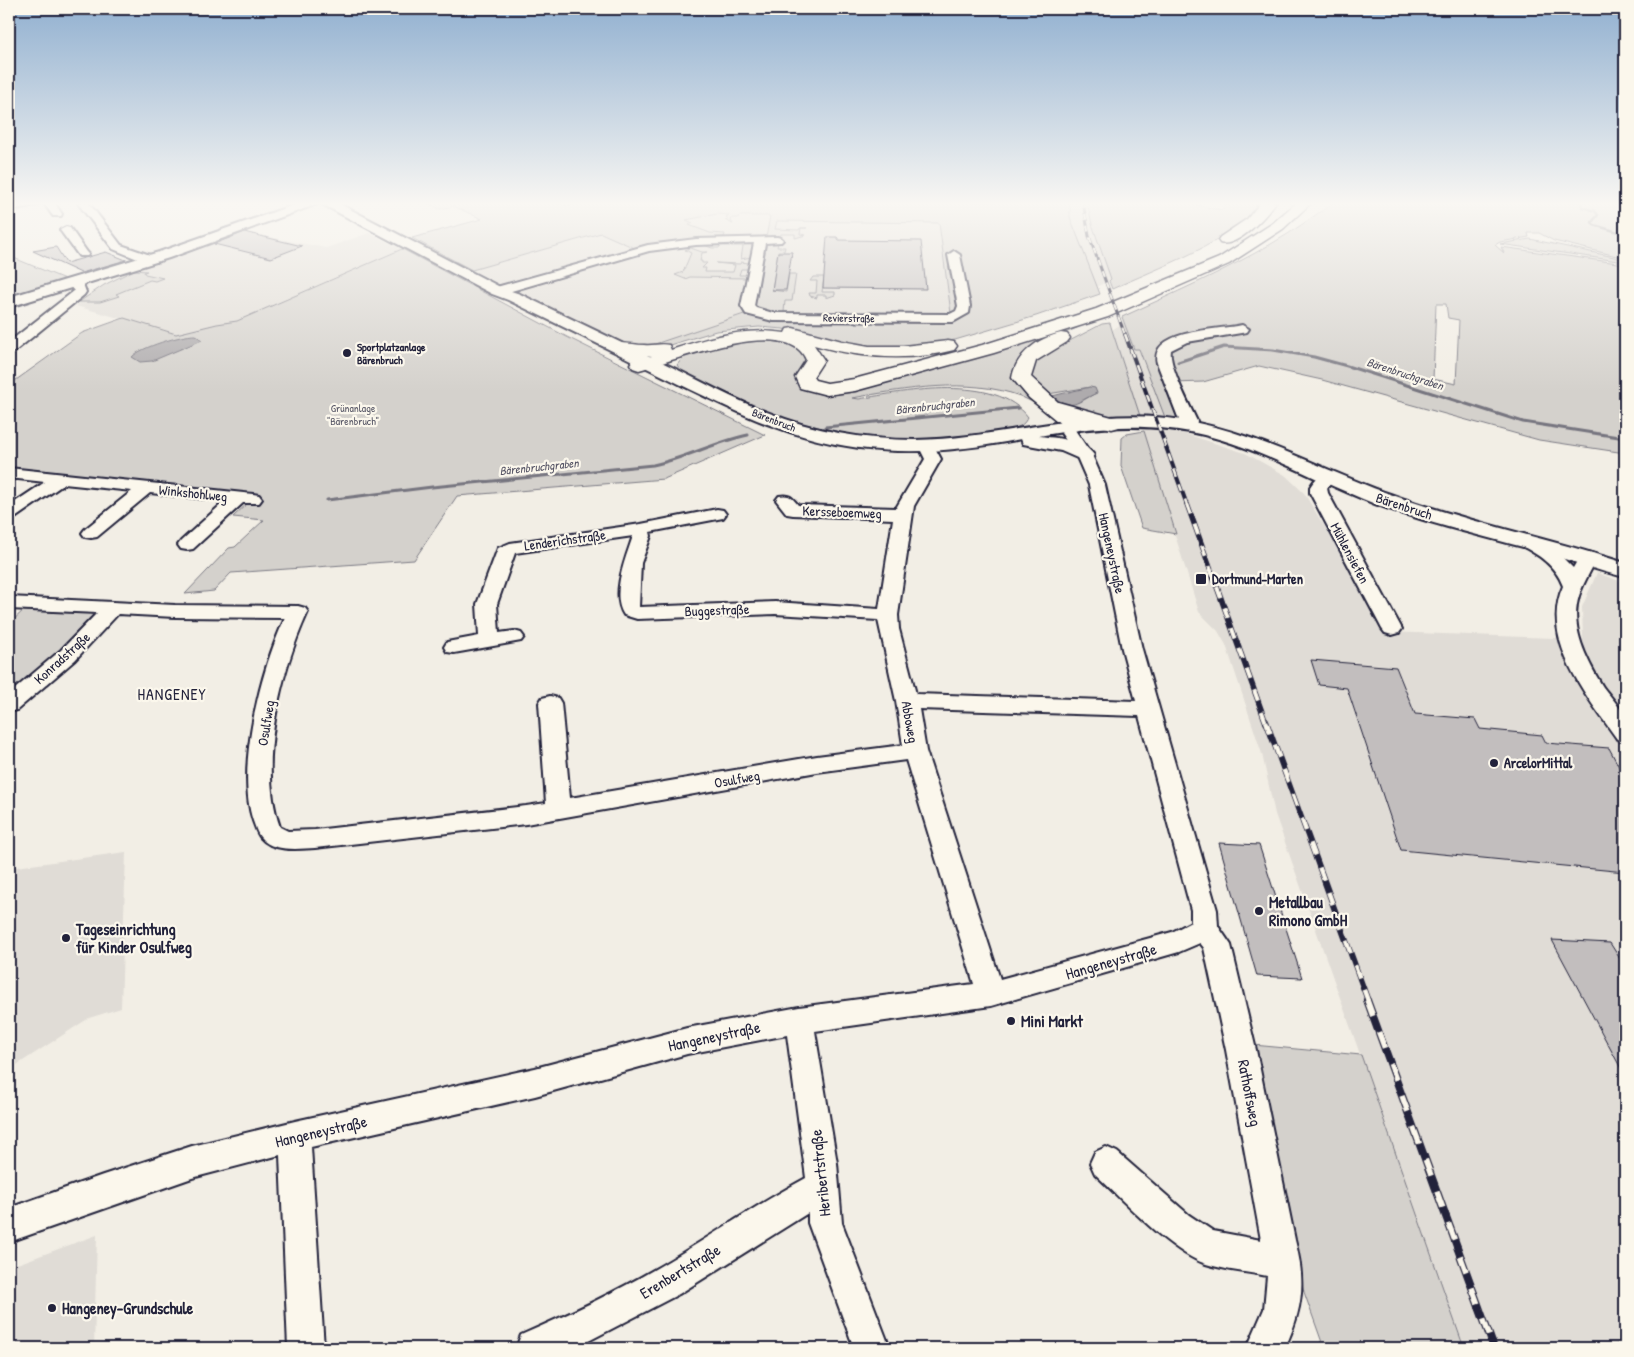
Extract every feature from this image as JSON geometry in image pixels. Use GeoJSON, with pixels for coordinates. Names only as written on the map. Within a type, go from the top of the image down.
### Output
{"type":"FeatureCollection","features":[{"type":"Feature","properties":{"kind":"highway"},"geometry":{"type":"LineString","coordinates":[[644,362],[728,331],[767,330],[796,334],[857,350],[879,352],[911,351],[973,341],[1050,317],[1133,287],[1182,265]]}},
{"type":"Feature","properties":{"kind":"highway"},"geometry":{"type":"LineString","coordinates":[[621,348],[653,350],[682,348],[735,336],[760,335],[789,339],[804,345],[814,354],[816,360],[804,377],[807,384],[819,389],[837,389],[988,349],[1131,302],[1212,265]]}},
{"type":"Feature","properties":{"kind":"highway"},"geometry":{"type":"LineString","coordinates":[[1102,440],[1036,394],[1021,378],[1022,369],[1025,361],[1045,347],[1105,318],[1131,302]]}},
{"type":"Feature","properties":{"kind":"highway"},"geometry":{"type":"LineString","coordinates":[[676,375],[673,364],[682,348]]}},
{"type":"Feature","properties":{"kind":"highway"},"geometry":{"type":"LineString","coordinates":[[1051,406],[1075,430]]}},
{"type":"Feature","properties":{"kind":"main road"},"geometry":{"type":"LineString","coordinates":[[9,302],[129,265]]}},
{"type":"Feature","properties":{"kind":"main road","name":"Bärenbruch"},"geometry":{"type":"LineString","coordinates":[[448,265],[497,291],[514,296],[621,348],[753,421],[780,430],[846,445],[929,451],[982,448],[1075,430]]}},
{"type":"Feature","properties":{"kind":"main road","name":"Bärenbruch"},"geometry":{"type":"LineString","coordinates":[[497,291],[517,305],[676,375],[774,422],[810,433],[856,442],[945,445],[1075,430],[1102,440],[1137,423],[1189,427],[1248,444],[1362,492],[1418,511],[1625,570]]}},
{"type":"Feature","properties":{"kind":"main road"},"geometry":{"type":"LineString","coordinates":[[1030,440],[1066,446],[1102,440]]}},
{"type":"Feature","properties":{"kind":"street"},"geometry":{"type":"LineString","coordinates":[[497,291],[587,265]]}},
{"type":"Feature","properties":{"kind":"street","name":"Revierstraße"},"geometry":{"type":"LineString","coordinates":[[755,265],[747,306],[751,311],[773,317],[953,318],[962,313],[964,306],[956,265]]}},
{"type":"Feature","properties":{"kind":"street"},"geometry":{"type":"LineString","coordinates":[[9,349],[80,292],[73,283]]}},
{"type":"Feature","properties":{"kind":"street"},"geometry":{"type":"LineString","coordinates":[[1189,427],[1186,414],[1166,367],[1163,356],[1164,350],[1174,341],[1242,329]]}},
{"type":"Feature","properties":{"kind":"street","name":"Hangeneystraße"},"geometry":{"type":"LineString","coordinates":[[9,1225],[183,1165],[295,1136],[534,1082],[687,1041],[799,1020],[991,994],[1179,941],[1205,928],[1204,910],[1132,649],[1097,485],[1092,476],[1102,440],[1075,430]]}},
{"type":"Feature","properties":{"kind":"street","name":"Abboweg"},"geometry":{"type":"LineString","coordinates":[[929,451],[932,459],[931,463],[905,506],[888,614],[893,649],[907,701],[916,751],[991,994]]}},
{"type":"Feature","properties":{"kind":"street","name":"Winkshohlweg"},"geometry":{"type":"LineString","coordinates":[[9,473],[246,498],[187,544]]}},
{"type":"Feature","properties":{"kind":"street","name":"Mühlensiefen"},"geometry":{"type":"LineString","coordinates":[[1328,477],[1318,487],[1323,501],[1392,629]]}},
{"type":"Feature","properties":{"kind":"street"},"geometry":{"type":"LineString","coordinates":[[9,514],[60,479]]}},
{"type":"Feature","properties":{"kind":"street","name":"Winkshohlweg"},"geometry":{"type":"LineString","coordinates":[[91,533],[146,488]]}},
{"type":"Feature","properties":{"kind":"street","name":"Kersseboemweg"},"geometry":{"type":"LineString","coordinates":[[785,500],[793,510],[903,514]]}},
{"type":"Feature","properties":{"kind":"street","name":"Lenderichstraße"},"geometry":{"type":"LineString","coordinates":[[490,641],[487,604],[504,552],[516,546],[641,528],[717,513]]}},
{"type":"Feature","properties":{"kind":"street","name":"Buggestraße"},"geometry":{"type":"LineString","coordinates":[[641,528],[642,536],[632,563],[628,605],[631,611],[637,613],[775,608],[888,614]]}},
{"type":"Feature","properties":{"kind":"street"},"geometry":{"type":"LineString","coordinates":[[1524,540],[1557,560],[1570,576],[1573,587]]}},
{"type":"Feature","properties":{"kind":"street"},"geometry":{"type":"LineString","coordinates":[[1588,558],[1567,602],[1567,628],[1573,647],[1587,675],[1616,706],[1625,734]]}},
{"type":"Feature","properties":{"kind":"street","name":"Osulfweg"},"geometry":{"type":"LineString","coordinates":[[9,603],[113,608],[298,612],[279,657],[267,709],[259,779],[265,824],[270,833],[276,838],[286,840],[315,839],[559,810],[827,763],[916,751]]}},
{"type":"Feature","properties":{"kind":"street","name":"Konradstraße"},"geometry":{"type":"LineString","coordinates":[[9,705],[68,655],[113,608]]}},
{"type":"Feature","properties":{"kind":"street"},"geometry":{"type":"LineString","coordinates":[[454,647],[514,637]]}},
{"type":"Feature","properties":{"kind":"street"},"geometry":{"type":"LineString","coordinates":[[907,701],[1148,709]]}},
{"type":"Feature","properties":{"kind":"street"},"geometry":{"type":"LineString","coordinates":[[550,703],[559,810]]}},
{"type":"Feature","properties":{"kind":"street","name":"Rathoffsweg"},"geometry":{"type":"LineString","coordinates":[[1205,928],[1217,945],[1242,1050],[1278,1240],[1284,1262],[1286,1282],[1284,1303],[1278,1326],[1265,1348]]}},
{"type":"Feature","properties":{"kind":"street","name":"Heribertstraße"},"geometry":{"type":"LineString","coordinates":[[799,1020],[821,1163],[826,1223],[872,1348]]}},
{"type":"Feature","properties":{"kind":"street"},"geometry":{"type":"LineString","coordinates":[[295,1136],[306,1348]]}},
{"type":"Feature","properties":{"kind":"street"},"geometry":{"type":"LineString","coordinates":[[1106,1163],[1176,1227],[1207,1247],[1284,1262]]}},
{"type":"Feature","properties":{"kind":"street","name":"Erenbertstraße"},"geometry":{"type":"LineString","coordinates":[[534,1348],[579,1328],[667,1282],[790,1203],[822,1187]]}},
{"type":"Feature","properties":{"kind":"shaded area"},"geometry":{"type":"Polygon","coordinates":[[[147,265],[365,265],[237,321],[176,334],[76,306],[104,285],[130,271],[147,265]]]}},
{"type":"Feature","properties":{"kind":"shaded area"},"geometry":{"type":"Polygon","coordinates":[[[488,265],[945,265],[951,313],[750,312],[646,347],[628,345],[609,338],[472,270],[488,265]]]}},
{"type":"Feature","properties":{"kind":"shaded area"},"geometry":{"type":"Polygon","coordinates":[[[1088,265],[1106,265],[1111,280],[1096,287],[1088,265]]]}},
{"type":"Feature","properties":{"kind":"shaded area"},"geometry":{"type":"Polygon","coordinates":[[[1124,322],[1134,349],[1139,349],[1166,420],[1141,419],[1112,330],[1124,322]]]}},
{"type":"Feature","properties":{"kind":"shaded area"},"geometry":{"type":"Polygon","coordinates":[[[195,335],[202,340],[152,361],[140,362],[132,357],[144,349],[162,342],[195,335]]]}},
{"type":"Feature","properties":{"kind":"shaded area"},"geometry":{"type":"Polygon","coordinates":[[[1090,387],[1095,388],[1097,393],[1075,404],[1065,404],[1052,396],[1090,387]]]}},
{"type":"Feature","properties":{"kind":"shaded area"},"geometry":{"type":"Polygon","coordinates":[[[1145,429],[1170,429],[1245,453],[1285,475],[1304,493],[1389,632],[1583,639],[1582,607],[1597,573],[1625,583],[1625,1348],[1464,1348],[1275,814],[1262,754],[1226,645],[1218,631],[1199,612],[1144,431],[1145,429]]]}},
{"type":"Feature","properties":{"kind":"shaded area","name":"Tageseinrichtung für Kinder Osulfweg"},"geometry":{"type":"Polygon","coordinates":[[[126,852],[121,1008],[89,1018],[9,1070],[9,868],[126,852]]]}},
{"type":"Feature","properties":{"kind":"shaded area","name":"Hangeney-Grundschule"},"geometry":{"type":"Polygon","coordinates":[[[97,1235],[94,1348],[9,1348],[9,1267],[97,1235]]]}},
{"type":"Feature","properties":{"kind":"green space"},"geometry":{"type":"Polygon","coordinates":[[[9,265],[32,265],[67,280],[9,297],[9,265]]]}},
{"type":"Feature","properties":{"kind":"green space","name":"Grünanlage \"Bärenbruch\""},"geometry":{"type":"Polygon","coordinates":[[[365,265],[433,265],[567,337],[765,435],[664,479],[457,496],[414,560],[231,573],[214,591],[185,594],[229,548],[235,547],[264,520],[233,517],[252,499],[9,473],[9,385],[82,333],[124,318],[176,334],[237,321],[365,265]]]}},
{"type":"Feature","properties":{"kind":"green space"},"geometry":{"type":"Polygon","coordinates":[[[463,265],[488,265],[472,270],[463,265]]]}},
{"type":"Feature","properties":{"kind":"green space"},"geometry":{"type":"Polygon","coordinates":[[[686,265],[705,265],[702,268],[706,268],[705,272],[733,272],[735,265],[749,265],[748,269],[741,269],[739,275],[746,275],[746,278],[690,277],[685,279],[675,275],[683,272],[686,265]]]}},
{"type":"Feature","properties":{"kind":"green space"},"geometry":{"type":"Polygon","coordinates":[[[763,265],[776,265],[772,290],[786,292],[789,274],[796,274],[792,301],[785,301],[784,312],[951,313],[945,265],[1089,265],[1100,294],[1036,316],[955,340],[897,349],[846,344],[783,329],[759,327],[716,331],[663,347],[646,347],[759,310],[755,304],[763,265]]]}},
{"type":"Feature","properties":{"kind":"green space"},"geometry":{"type":"Polygon","coordinates":[[[1106,265],[1167,265],[1112,289],[1109,281],[1111,279],[1106,265]]]}},
{"type":"Feature","properties":{"kind":"green space"},"geometry":{"type":"Polygon","coordinates":[[[1231,265],[1625,265],[1625,453],[1539,440],[1322,380],[1259,366],[1203,382],[1174,383],[1189,421],[1166,420],[1139,349],[1134,349],[1122,317],[1231,265]],[[1436,304],[1433,379],[1456,384],[1459,320],[1448,318],[1446,304],[1436,304]]]}},
{"type":"Feature","properties":{"kind":"green space"},"geometry":{"type":"Polygon","coordinates":[[[134,270],[147,271],[144,272],[145,274],[163,278],[155,281],[150,280],[116,294],[119,296],[100,302],[79,302],[104,285],[134,270]]]}},
{"type":"Feature","properties":{"kind":"green space"},"geometry":{"type":"Polygon","coordinates":[[[813,277],[824,277],[822,292],[835,292],[835,295],[826,298],[826,295],[817,295],[817,298],[810,296],[809,293],[816,293],[817,281],[810,281],[813,277]]]}},
{"type":"Feature","properties":{"kind":"green space"},"geometry":{"type":"Polygon","coordinates":[[[1110,323],[1141,419],[1113,417],[1066,405],[1082,401],[1096,393],[1090,387],[1048,394],[1030,376],[1035,359],[1102,324],[1110,323]]]}},
{"type":"Feature","properties":{"kind":"green space"},"geometry":{"type":"Polygon","coordinates":[[[1078,326],[1063,334],[1017,368],[1060,419],[1020,396],[1000,390],[979,387],[936,386],[852,398],[859,399],[901,392],[949,388],[972,390],[994,394],[1013,403],[1028,417],[1025,422],[1011,430],[955,437],[869,438],[810,425],[791,423],[685,375],[677,365],[686,354],[699,348],[766,337],[796,345],[808,359],[805,389],[835,394],[954,364],[1078,326]]]}},
{"type":"Feature","properties":{"kind":"green space"},"geometry":{"type":"Polygon","coordinates":[[[1144,431],[1176,534],[1142,528],[1121,466],[1122,438],[1127,434],[1144,431]]]}},
{"type":"Feature","properties":{"kind":"green space"},"geometry":{"type":"Polygon","coordinates":[[[27,607],[98,611],[97,616],[39,672],[9,696],[9,624],[27,607]]]}},
{"type":"Feature","properties":{"kind":"green space"},"geometry":{"type":"Polygon","coordinates":[[[1253,1045],[1361,1055],[1464,1348],[1324,1348],[1304,1292],[1253,1045]]]}},
{"type":"Feature","properties":{"kind":"building"},"geometry":{"type":"Polygon","coordinates":[[[64,265],[108,265],[81,273],[64,265]]]}},
{"type":"Feature","properties":{"kind":"building"},"geometry":{"type":"Polygon","coordinates":[[[776,265],[790,265],[786,290],[772,290],[776,265]]]}},
{"type":"Feature","properties":{"kind":"building"},"geometry":{"type":"Polygon","coordinates":[[[825,265],[924,265],[926,289],[823,288],[825,265]]]}},
{"type":"Feature","properties":{"kind":"building","name":"ArcelorMittal"},"geometry":{"type":"Polygon","coordinates":[[[1311,660],[1396,667],[1415,714],[1475,719],[1480,729],[1542,735],[1546,743],[1609,748],[1625,778],[1625,872],[1401,850],[1347,688],[1319,685],[1311,660]]]}},
{"type":"Feature","properties":{"kind":"building","name":"Metallbau Rimono GmbH"},"geometry":{"type":"Polygon","coordinates":[[[1219,843],[1259,845],[1302,978],[1257,976],[1219,843]]]}},
{"type":"Feature","properties":{"kind":"building"},"geometry":{"type":"Polygon","coordinates":[[[1552,940],[1610,943],[1622,962],[1625,963],[1625,1076],[1552,940]]]}},
{"type":"Feature","properties":{"kind":"waterway","name":"Bärenbruchgraben"},"geometry":{"type":"LineString","coordinates":[[1178,362],[1224,347],[1273,350],[1314,357],[1347,366],[1523,422],[1625,438]]}},
{"type":"Feature","properties":{"kind":"waterway","name":"Bärenbruchgraben"},"geometry":{"type":"LineString","coordinates":[[825,427],[1018,408]]}},
{"type":"Feature","properties":{"kind":"waterway","name":"Bärenbruchgraben"},"geometry":{"type":"LineString","coordinates":[[327,500],[432,487],[653,465],[748,435]]}},
{"type":"Feature","properties":{"kind":"railway"},"geometry":{"type":"LineString","coordinates":[[1100,265],[1125,335]]}},
{"type":"Feature","properties":{"kind":"railway"},"geometry":{"type":"LineString","coordinates":[[1125,334],[1187,505]]}},
{"type":"Feature","properties":{"kind":"railway"},"geometry":{"type":"LineString","coordinates":[[1187,504],[1266,723]]}},
{"type":"Feature","properties":{"kind":"railway"},"geometry":{"type":"LineString","coordinates":[[1266,721],[1368,1001]]}},
{"type":"Feature","properties":{"kind":"railway"},"geometry":{"type":"LineString","coordinates":[[1367,1000],[1494,1348]]}},
{"type":"Feature","properties":{"kind":"place","name":"Sportplatzanlage Bärenbruch"},"geometry":{"type":"Point","coordinates":[347,353]}},
{"type":"Feature","properties":{"kind":"place","name":"Dortmund-Marten"},"geometry":{"type":"Point","coordinates":[1201,579]}},
{"type":"Feature","properties":{"kind":"place","name":"ArcelorMittal"},"geometry":{"type":"Point","coordinates":[1494,763]}},
{"type":"Feature","properties":{"kind":"place","name":"Metallbau Rimono GmbH"},"geometry":{"type":"Point","coordinates":[1259,911]}},
{"type":"Feature","properties":{"kind":"place","name":"Tageseinrichtung für Kinder Osulfweg"},"geometry":{"type":"Point","coordinates":[66,938]}},
{"type":"Feature","properties":{"kind":"place","name":"Mini Markt"},"geometry":{"type":"Point","coordinates":[1011,1021]}},
{"type":"Feature","properties":{"kind":"place","name":"Hangeney-Grundschule"},"geometry":{"type":"Point","coordinates":[52,1308]}},
{"type":"Feature","properties":{"kind":"district","name":"HANGENEY"},"geometry":{"type":"Point","coordinates":[172,694]}}]}
